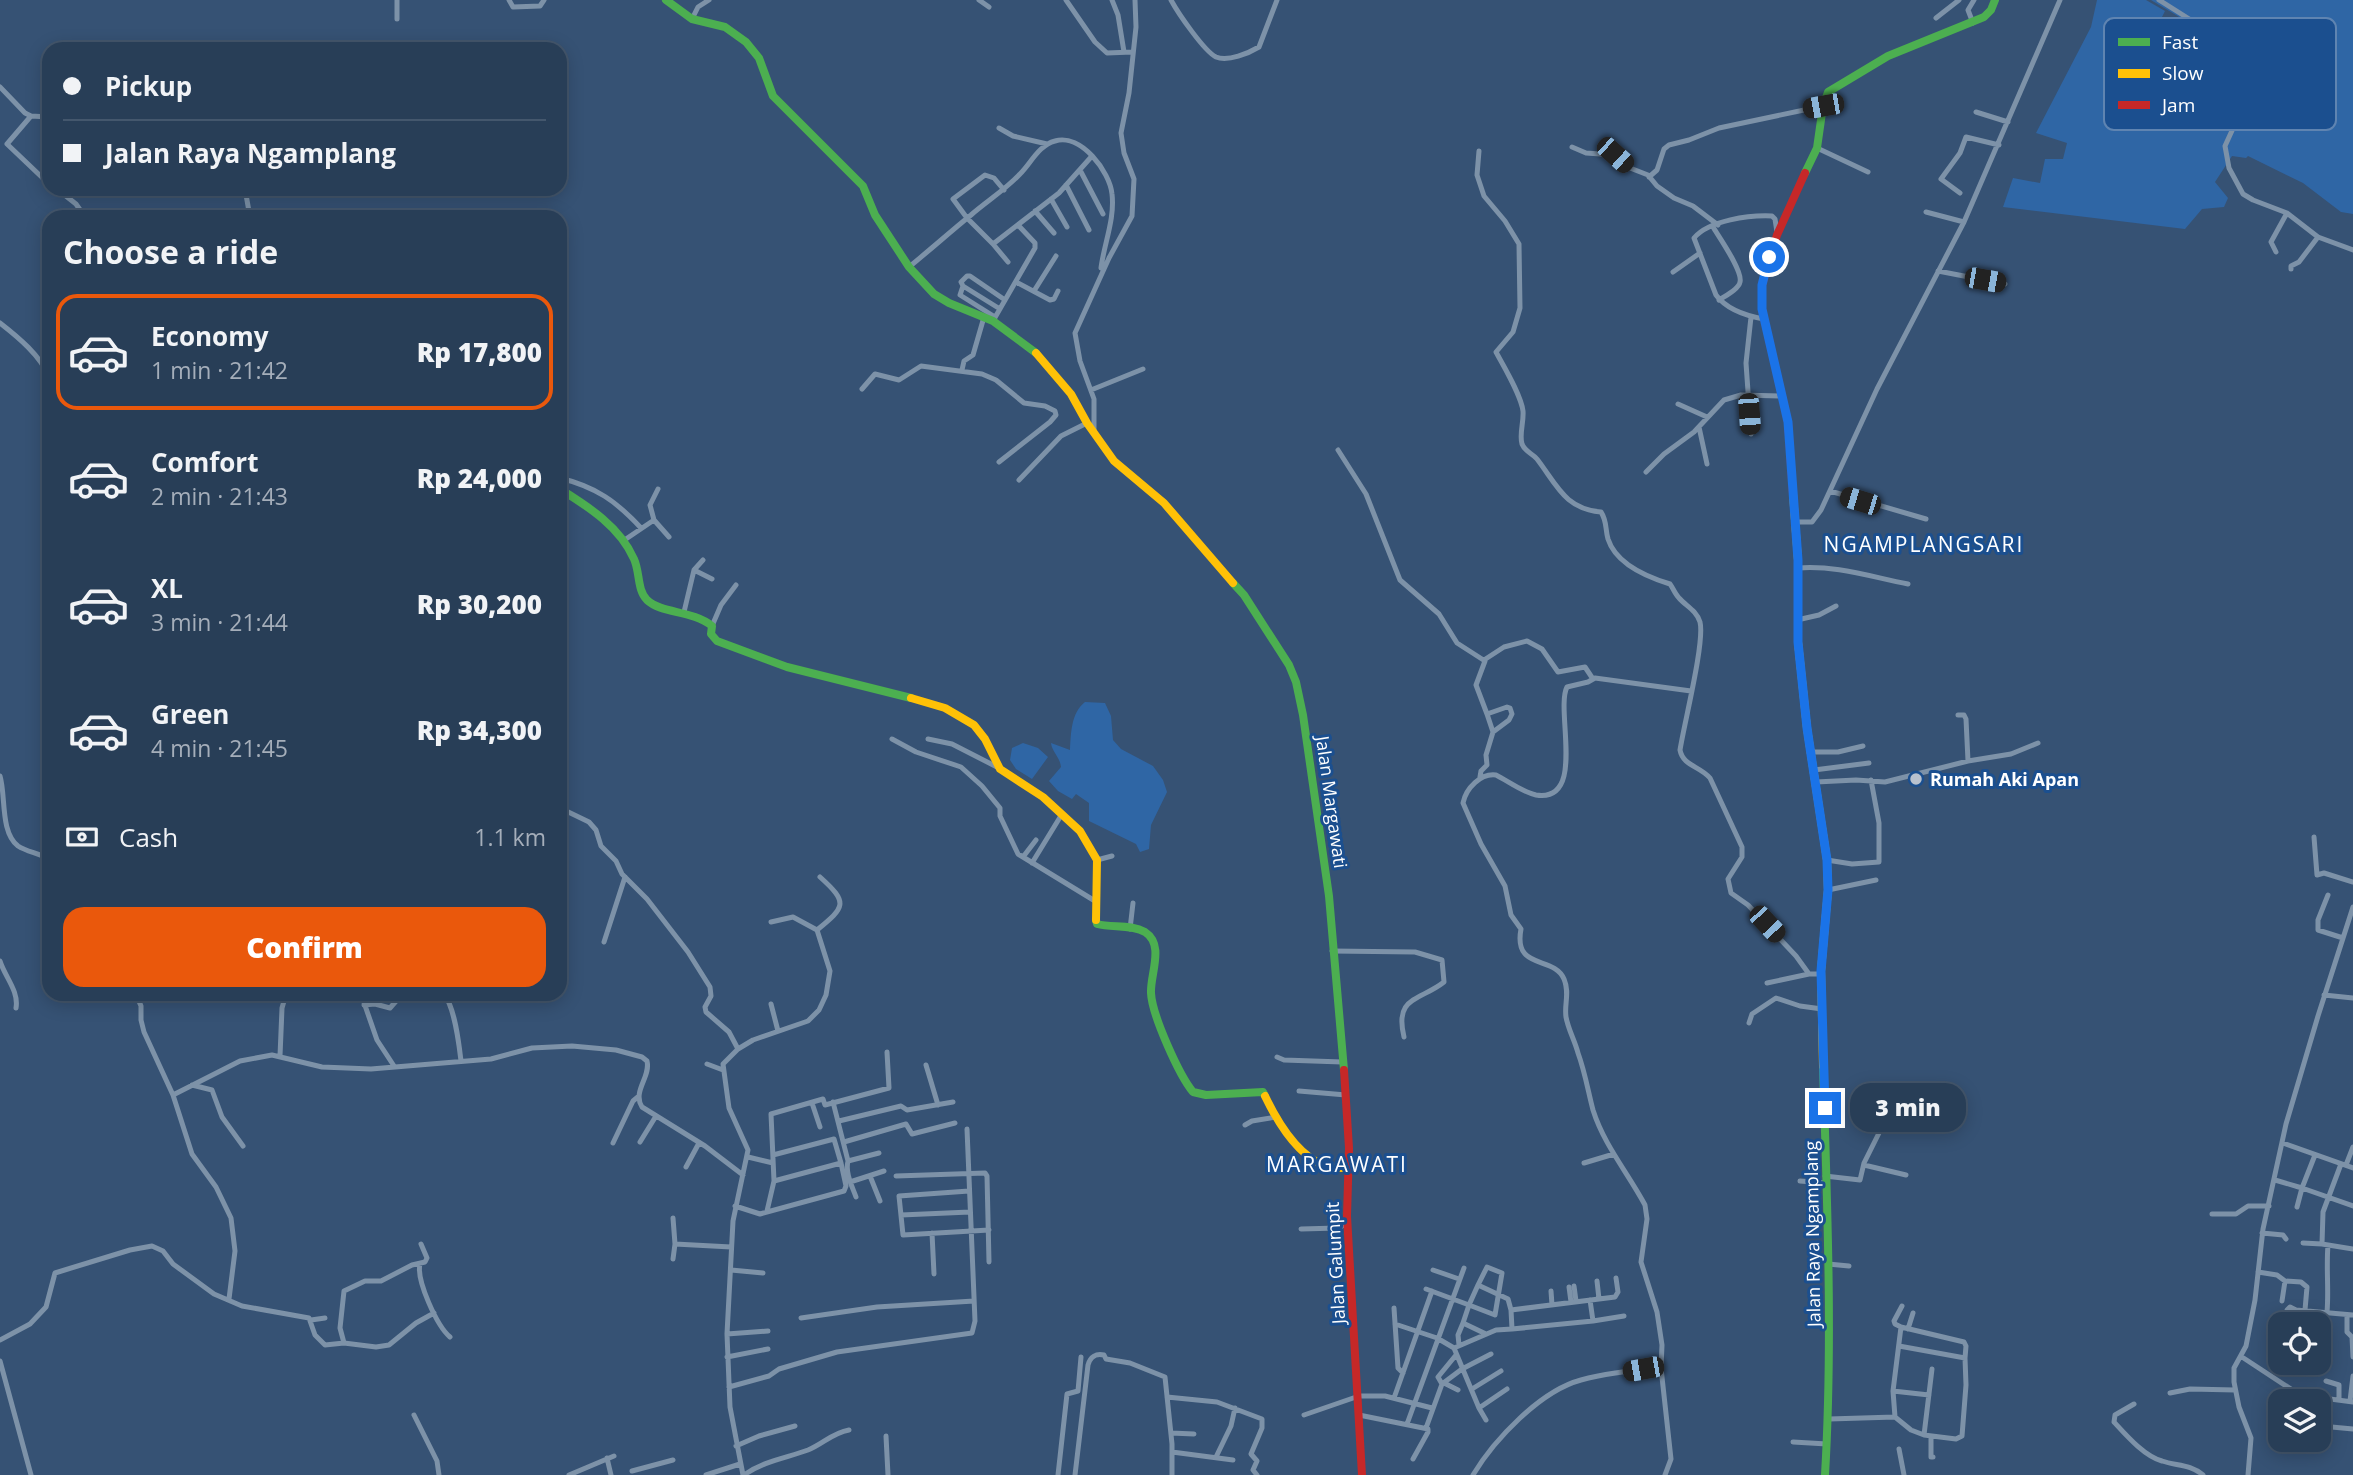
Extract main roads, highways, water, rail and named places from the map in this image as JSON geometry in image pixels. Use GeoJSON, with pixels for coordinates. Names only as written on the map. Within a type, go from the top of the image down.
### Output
{"type":"FeatureCollection","features":[{"type":"Feature","properties":{"kind":"place","name":"Rumah Aki Apan"},"geometry":{"type":"Point","coordinates":[1916,779]}},
{"type":"Feature","properties":{"kind":"district","name":"NGAMPLANGSARI"},"geometry":{"type":"Point","coordinates":[1924,544]}},
{"type":"Feature","properties":{"kind":"district","name":"MARGAWATI"},"geometry":{"type":"Point","coordinates":[1337,1164]}}]}
